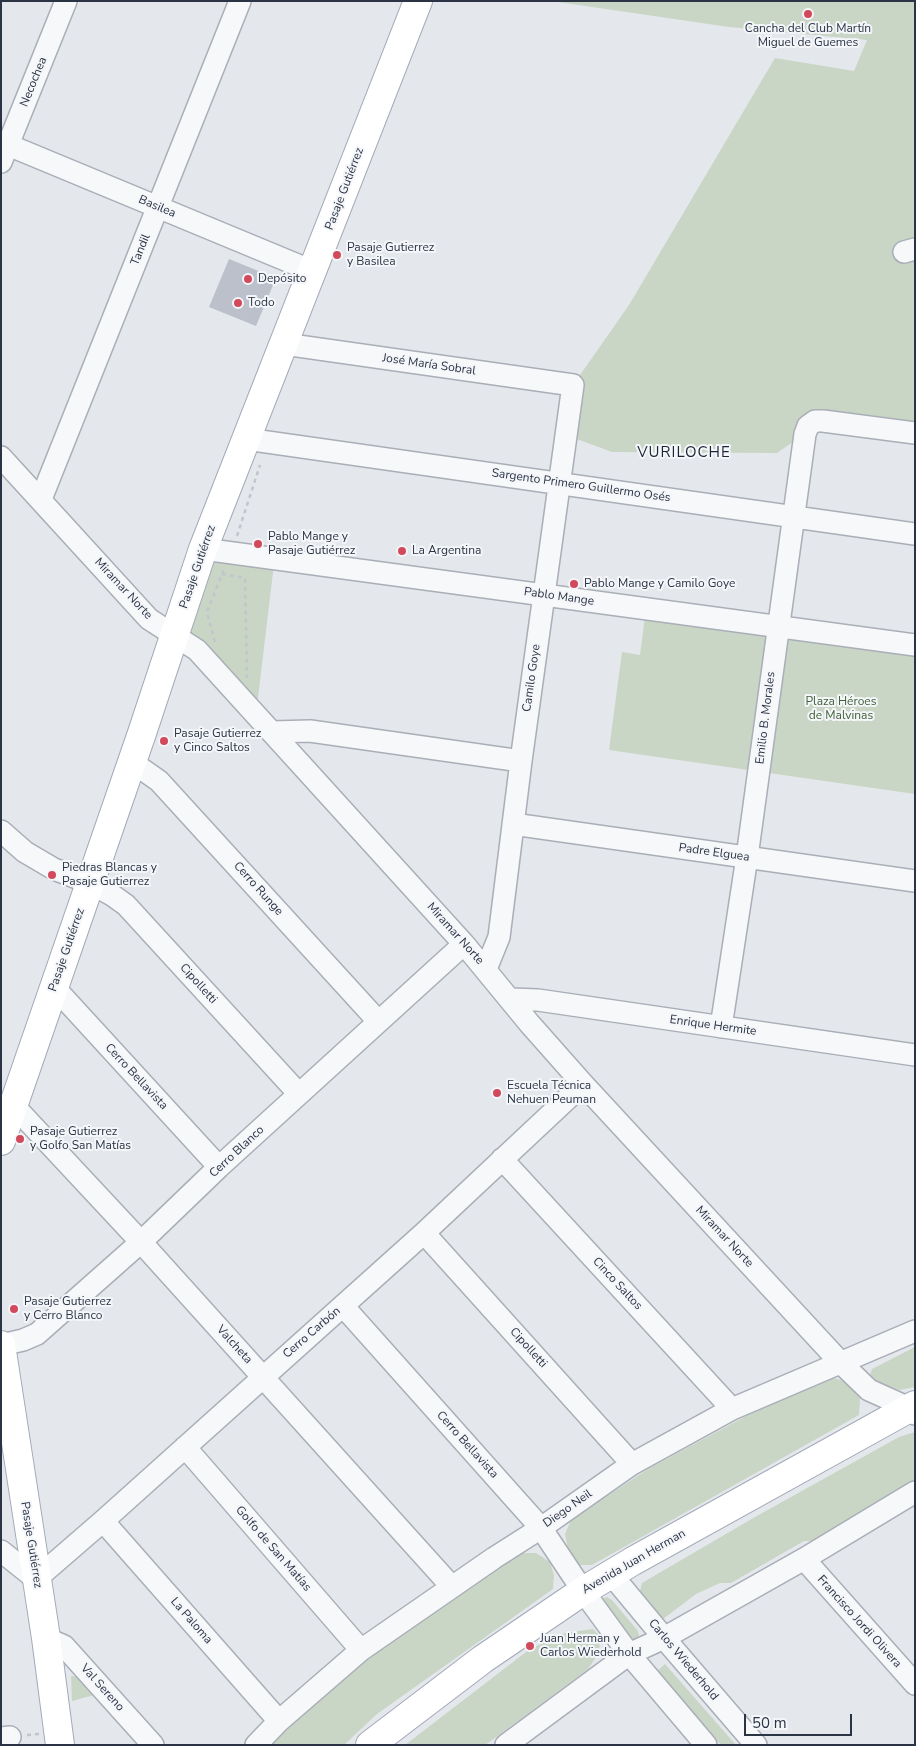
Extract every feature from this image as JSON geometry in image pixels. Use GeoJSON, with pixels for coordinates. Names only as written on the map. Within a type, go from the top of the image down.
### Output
{"type":"FeatureCollection","features":[{"type":"Feature","properties":{"kind":"main road","name":"Pasaje Gutiérrez"},"geometry":{"type":"LineString","coordinates":[[1,1140],[203,550],[418,1]]}},
{"type":"Feature","properties":{"kind":"main road","name":"Pasaje Gutiérrez"},"geometry":{"type":"LineString","coordinates":[[2,1356],[46,1638],[60,1745]]}},
{"type":"Feature","properties":{"kind":"main road","name":"Avenida Juan Herman"},"geometry":{"type":"LineString","coordinates":[[370,1745],[483,1659],[583,1591],[913,1409]]}},
{"type":"Feature","properties":{"kind":"street","name":"Necochea"},"geometry":{"type":"LineString","coordinates":[[4,150],[66,1]]}},
{"type":"Feature","properties":{"kind":"street","name":"Tandil"},"geometry":{"type":"LineString","coordinates":[[41,499],[240,1]]}},
{"type":"Feature","properties":{"kind":"street","name":"Basilea"},"geometry":{"type":"LineString","coordinates":[[4,150],[158,208],[312,271]]}},
{"type":"Feature","properties":{"kind":"street","name":"José María Sobral"},"geometry":{"type":"LineString","coordinates":[[284,344],[573,385]]}},
{"type":"Feature","properties":{"kind":"street","name":"Camilo Goye"},"geometry":{"type":"LineString","coordinates":[[486,969],[499,937],[543,595],[573,385]]}},
{"type":"Feature","properties":{"kind":"street","name":"Emilio B. Morales"},"geometry":{"type":"LineString","coordinates":[[721,1027],[747,857],[805,434],[808,426],[815,421],[915,433]]}},
{"type":"Feature","properties":{"kind":"street","name":"Sargento Primero Guillermo Osés"},"geometry":{"type":"LineString","coordinates":[[246,439],[915,534]]}},
{"type":"Feature","properties":{"kind":"street","name":"Miramar Norte"},"geometry":{"type":"LineString","coordinates":[[1,457],[149,619],[197,650],[464,944],[529,1023],[583,1084],[840,1362],[869,1390],[913,1409]]}},
{"type":"Feature","properties":{"kind":"street","name":"Pablo Mange"},"geometry":{"type":"LineString","coordinates":[[203,550],[915,645]]}},
{"type":"Feature","properties":{"kind":"street"},"geometry":{"type":"LineString","coordinates":[[272,732],[310,731],[521,761]]}},
{"type":"Feature","properties":{"kind":"street","name":"Cerro Runge"},"geometry":{"type":"LineString","coordinates":[[132,762],[159,781],[378,1021]]}},
{"type":"Feature","properties":{"kind":"street","name":"Padre Elguea"},"geometry":{"type":"LineString","coordinates":[[513,824],[915,880]]}},
{"type":"Feature","properties":{"kind":"street","name":"Cipolletti"},"geometry":{"type":"LineString","coordinates":[[1,832],[25,852],[54,869],[90,883],[126,904],[299,1094]]}},
{"type":"Feature","properties":{"kind":"street","name":"Cerro Blanco"},"geometry":{"type":"LineString","coordinates":[[2,1356],[23,1340],[37,1334],[141,1242],[219,1167],[464,944]]}},
{"type":"Feature","properties":{"kind":"street","name":"Cerro Bellavista"},"geometry":{"type":"LineString","coordinates":[[54,987],[219,1167]]}},
{"type":"Feature","properties":{"kind":"street","name":"Enrique Hermite"},"geometry":{"type":"LineString","coordinates":[[511,999],[538,1000],[915,1055]]}},
{"type":"Feature","properties":{"kind":"street","name":"Cerro Carbón"},"geometry":{"type":"LineString","coordinates":[[36,1579],[104,1521],[424,1233],[583,1084]]}},
{"type":"Feature","properties":{"kind":"street","name":"Valcheta"},"geometry":{"type":"LineString","coordinates":[[14,1106],[141,1242],[452,1587]]}},
{"type":"Feature","properties":{"kind":"street","name":"Cinco Saltos"},"geometry":{"type":"LineString","coordinates":[[502,1159],[732,1409]]}},
{"type":"Feature","properties":{"kind":"street","name":"Cipolletti"},"geometry":{"type":"LineString","coordinates":[[424,1233],[632,1464]]}},
{"type":"Feature","properties":{"kind":"street","name":"Cerro Bellavista"},"geometry":{"type":"LineString","coordinates":[[343,1306],[541,1528],[583,1591]]}},
{"type":"Feature","properties":{"kind":"street","name":"Diego Neil"},"geometry":{"type":"LineString","coordinates":[[256,1745],[279,1721],[361,1650],[632,1464],[732,1409],[915,1331]]}},
{"type":"Feature","properties":{"kind":"street","name":"Golfo de San Matías"},"geometry":{"type":"LineString","coordinates":[[185,1447],[361,1650]]}},
{"type":"Feature","properties":{"kind":"street"},"geometry":{"type":"LineString","coordinates":[[506,1745],[629,1654],[664,1638],[804,1559],[915,1492]]}},
{"type":"Feature","properties":{"kind":"street","name":"La Paloma"},"geometry":{"type":"LineString","coordinates":[[104,1521],[279,1721]]}},
{"type":"Feature","properties":{"kind":"street"},"geometry":{"type":"LineString","coordinates":[[1,1551],[36,1579]]}},
{"type":"Feature","properties":{"kind":"street","name":"Francisco Jordi Olivera"},"geometry":{"type":"LineString","coordinates":[[804,1559],[915,1684]]}},
{"type":"Feature","properties":{"kind":"street","name":"Carlos Wiederhold"},"geometry":{"type":"LineString","coordinates":[[612,1574],[756,1745]]}},
{"type":"Feature","properties":{"kind":"street"},"geometry":{"type":"LineString","coordinates":[[583,1591],[629,1654],[706,1745]]}},
{"type":"Feature","properties":{"kind":"street","name":"Val Sereno"},"geometry":{"type":"LineString","coordinates":[[46,1638],[64,1646],[153,1745]]}},
{"type":"Feature","properties":{"kind":"path"},"geometry":{"type":"LineString","coordinates":[[215,643],[207,612],[222,574],[245,578],[247,680],[241,672]]}},
{"type":"Feature","properties":{"kind":"green space"},"geometry":{"type":"Polygon","coordinates":[[[551,1],[915,1],[915,433],[823,421],[777,453],[612,452],[566,435],[573,385],[629,305],[775,58],[854,71],[867,40],[729,27],[551,1]]]}},
{"type":"Feature","properties":{"kind":"green space"},"geometry":{"type":"Polygon","coordinates":[[[206,555],[274,564],[257,706],[180,635],[206,555]]]}},
{"type":"Feature","properties":{"kind":"green space","name":"Plaza Héroes de Malvinas"},"geometry":{"type":"Polygon","coordinates":[[[646,609],[915,645],[915,794],[609,750],[622,652],[640,655],[646,609]]]}},
{"type":"Feature","properties":{"kind":"green space"},"geometry":{"type":"Polygon","coordinates":[[[915,1347],[915,1387],[900,1390],[880,1384],[869,1378],[872,1369],[915,1347]]]}},
{"type":"Feature","properties":{"kind":"green space"},"geometry":{"type":"Polygon","coordinates":[[[830,1377],[848,1382],[860,1398],[859,1415],[592,1565],[579,1565],[568,1549],[565,1534],[571,1520],[648,1469],[748,1415],[830,1377]]]}},
{"type":"Feature","properties":{"kind":"green space"},"geometry":{"type":"Polygon","coordinates":[[[915,1432],[915,1487],[823,1541],[804,1541],[731,1583],[720,1583],[696,1594],[663,1619],[654,1617],[641,1598],[642,1583],[755,1517],[899,1437],[915,1432]]]}},
{"type":"Feature","properties":{"kind":"green space"},"geometry":{"type":"Polygon","coordinates":[[[521,1553],[536,1553],[550,1562],[554,1575],[553,1589],[377,1714],[344,1745],[268,1745],[372,1655],[521,1553]]]}},
{"type":"Feature","properties":{"kind":"green space"},"geometry":{"type":"Polygon","coordinates":[[[607,1597],[612,1600],[638,1631],[639,1637],[635,1640],[628,1639],[601,1599],[607,1597]]]}},
{"type":"Feature","properties":{"kind":"green space"},"geometry":{"type":"Polygon","coordinates":[[[593,1629],[600,1636],[599,1653],[588,1669],[485,1745],[405,1745],[530,1649],[565,1633],[593,1629]]]}},
{"type":"Feature","properties":{"kind":"green space"},"geometry":{"type":"Polygon","coordinates":[[[665,1664],[736,1745],[721,1745],[657,1671],[665,1664]]]}},
{"type":"Feature","properties":{"kind":"green space"},"geometry":{"type":"Polygon","coordinates":[[[71,1676],[84,1677],[98,1694],[72,1701],[71,1676]]]}},
{"type":"Feature","properties":{"kind":"building"},"geometry":{"type":"Polygon","coordinates":[[[229,259],[276,278],[256,326],[209,307],[229,259]]]}},
{"type":"Feature","properties":{"kind":"place","name":"Cancha del Club Martín Miguel de Guemes"},"geometry":{"type":"Point","coordinates":[808,14]}},
{"type":"Feature","properties":{"kind":"place","name":"Pasaje Gutierrez y Basilea"},"geometry":{"type":"Point","coordinates":[337,255]}},
{"type":"Feature","properties":{"kind":"place","name":"Depósito"},"geometry":{"type":"Point","coordinates":[248,279]}},
{"type":"Feature","properties":{"kind":"place","name":"Todo"},"geometry":{"type":"Point","coordinates":[238,303]}},
{"type":"Feature","properties":{"kind":"place","name":"Pablo Mange y Pasaje Gutiérrez"},"geometry":{"type":"Point","coordinates":[258,544]}},
{"type":"Feature","properties":{"kind":"place","name":"La Argentina"},"geometry":{"type":"Point","coordinates":[402,551]}},
{"type":"Feature","properties":{"kind":"place","name":"Pablo Mange y Camilo Goye"},"geometry":{"type":"Point","coordinates":[574,584]}},
{"type":"Feature","properties":{"kind":"place","name":"Pasaje Gutierrez y Cinco Saltos"},"geometry":{"type":"Point","coordinates":[164,741]}},
{"type":"Feature","properties":{"kind":"place","name":"Piedras Blancas y Pasaje Gutierrez"},"geometry":{"type":"Point","coordinates":[52,875]}},
{"type":"Feature","properties":{"kind":"place","name":"Escuela Técnica Nehuen Peuman"},"geometry":{"type":"Point","coordinates":[497,1093]}},
{"type":"Feature","properties":{"kind":"place","name":"Pasaje Gutierrez y Golfo San Matías"},"geometry":{"type":"Point","coordinates":[20,1139]}},
{"type":"Feature","properties":{"kind":"place","name":"Pasaje Gutierrez y Cerro Blanco"},"geometry":{"type":"Point","coordinates":[14,1309]}},
{"type":"Feature","properties":{"kind":"place","name":"Juan Herman y Carlos Wiederhold"},"geometry":{"type":"Point","coordinates":[530,1646]}},
{"type":"Feature","properties":{"kind":"district","name":"VURILOCHE"},"geometry":{"type":"Point","coordinates":[684,453]}}]}
